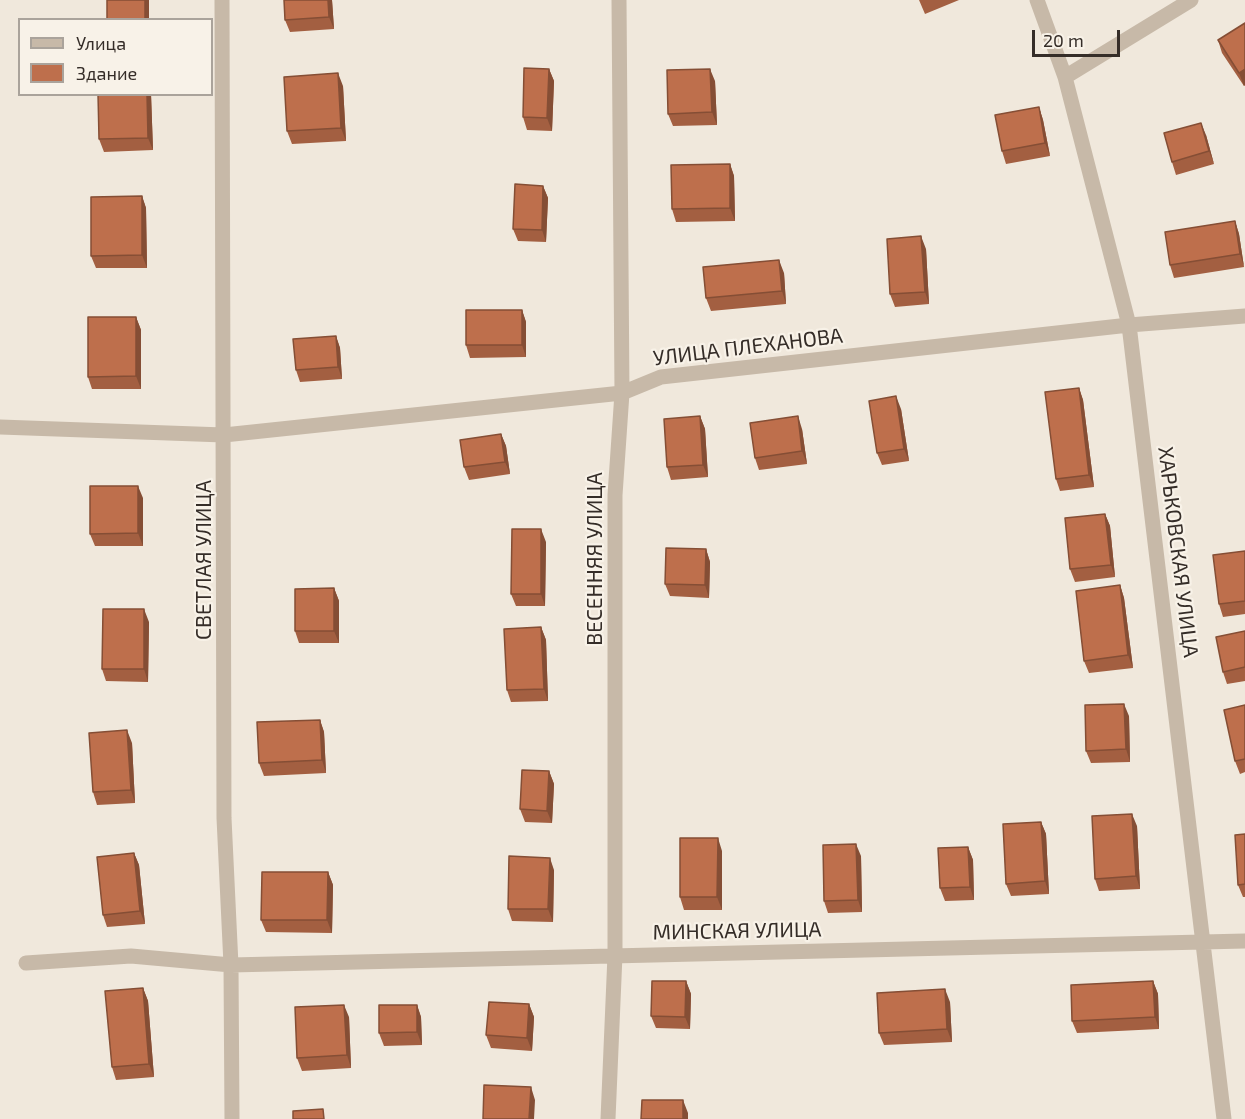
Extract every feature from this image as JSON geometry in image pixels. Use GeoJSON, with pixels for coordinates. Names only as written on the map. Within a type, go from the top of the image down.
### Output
{"type":"FeatureCollection","features":[{"type":"Feature","properties":{"kind":"street","name":"СВЕТЛАЯ УЛИЦА"},"geometry":{"type":"LineString","coordinates":[[222,0],[224,818],[231,965],[232,1119]]}},
{"type":"Feature","properties":{"kind":"street","name":"ВЕСЕННЯЯ УЛИЦА"},"geometry":{"type":"LineString","coordinates":[[608,1119],[615,955],[615,495],[622,393],[619,0]]}},
{"type":"Feature","properties":{"kind":"street","name":"ХАРЬКОВСКАЯ УЛИЦА"},"geometry":{"type":"LineString","coordinates":[[1038,0],[1065,76],[1128,325],[1224,1119]]}},
{"type":"Feature","properties":{"kind":"street"},"geometry":{"type":"LineString","coordinates":[[1065,76],[1191,0]]}},
{"type":"Feature","properties":{"kind":"street","name":"УЛИЦА ПЛЕХАНОВА"},"geometry":{"type":"LineString","coordinates":[[0,428],[224,435],[622,393],[661,377],[1128,325],[1245,316]]}},
{"type":"Feature","properties":{"kind":"street","name":"МИНСКАЯ УЛИЦА"},"geometry":{"type":"LineString","coordinates":[[26,963],[131,956],[231,965],[1245,940]]}},
{"type":"Feature","properties":{"kind":"building"},"geometry":{"type":"Polygon","coordinates":[[[107,0],[145,0],[145,18],[107,18],[107,0]]]}},
{"type":"Feature","properties":{"kind":"building"},"geometry":{"type":"Polygon","coordinates":[[[284,0],[328,0],[329,17],[285,20],[284,0]]]}},
{"type":"Feature","properties":{"kind":"building"},"geometry":{"type":"Polygon","coordinates":[[[1245,23],[1245,69],[1239,73],[1218,40],[1245,23]]]}},
{"type":"Feature","properties":{"kind":"building"},"geometry":{"type":"Polygon","coordinates":[[[524,68],[549,69],[547,118],[523,117],[524,68]]]}},
{"type":"Feature","properties":{"kind":"building"},"geometry":{"type":"Polygon","coordinates":[[[710,69],[712,112],[668,114],[667,70],[710,69]]]}},
{"type":"Feature","properties":{"kind":"building"},"geometry":{"type":"Polygon","coordinates":[[[338,73],[341,128],[287,131],[284,77],[338,73]]]}},
{"type":"Feature","properties":{"kind":"building"},"geometry":{"type":"Polygon","coordinates":[[[98,96],[147,96],[148,138],[99,139],[98,96]]]}},
{"type":"Feature","properties":{"kind":"building"},"geometry":{"type":"Polygon","coordinates":[[[1039,107],[1045,143],[1002,151],[995,115],[1039,107]]]}},
{"type":"Feature","properties":{"kind":"building"},"geometry":{"type":"Polygon","coordinates":[[[1201,123],[1209,151],[1172,162],[1164,133],[1201,123]]]}},
{"type":"Feature","properties":{"kind":"building"},"geometry":{"type":"Polygon","coordinates":[[[730,164],[730,208],[672,209],[671,165],[730,164]]]}},
{"type":"Feature","properties":{"kind":"building"},"geometry":{"type":"Polygon","coordinates":[[[515,184],[543,186],[542,230],[513,229],[515,184]]]}},
{"type":"Feature","properties":{"kind":"building"},"geometry":{"type":"Polygon","coordinates":[[[142,196],[142,255],[91,256],[91,197],[142,196]]]}},
{"type":"Feature","properties":{"kind":"building"},"geometry":{"type":"Polygon","coordinates":[[[1235,221],[1240,254],[1170,265],[1165,232],[1235,221]]]}},
{"type":"Feature","properties":{"kind":"building"},"geometry":{"type":"Polygon","coordinates":[[[921,236],[925,292],[890,294],[887,239],[921,236]]]}},
{"type":"Feature","properties":{"kind":"building"},"geometry":{"type":"Polygon","coordinates":[[[779,260],[782,291],[706,298],[703,267],[779,260]]]}},
{"type":"Feature","properties":{"kind":"building"},"geometry":{"type":"Polygon","coordinates":[[[466,310],[522,310],[522,345],[466,345],[466,310]]]}},
{"type":"Feature","properties":{"kind":"building"},"geometry":{"type":"Polygon","coordinates":[[[88,317],[136,317],[136,376],[88,377],[88,317]]]}},
{"type":"Feature","properties":{"kind":"building"},"geometry":{"type":"Polygon","coordinates":[[[336,336],[338,367],[296,370],[293,339],[336,336]]]}},
{"type":"Feature","properties":{"kind":"building"},"geometry":{"type":"Polygon","coordinates":[[[1079,388],[1089,475],[1056,479],[1045,392],[1079,388]]]}},
{"type":"Feature","properties":{"kind":"building"},"geometry":{"type":"Polygon","coordinates":[[[896,396],[904,449],[877,453],[869,401],[896,396]]]}},
{"type":"Feature","properties":{"kind":"building"},"geometry":{"type":"Polygon","coordinates":[[[700,416],[703,465],[667,467],[664,419],[700,416]]]}},
{"type":"Feature","properties":{"kind":"building"},"geometry":{"type":"Polygon","coordinates":[[[798,416],[802,451],[755,458],[750,423],[798,416]]]}},
{"type":"Feature","properties":{"kind":"building"},"geometry":{"type":"Polygon","coordinates":[[[501,434],[505,462],[464,467],[460,440],[501,434]]]}},
{"type":"Feature","properties":{"kind":"building"},"geometry":{"type":"Polygon","coordinates":[[[90,486],[138,486],[138,533],[90,534],[90,486]]]}},
{"type":"Feature","properties":{"kind":"building"},"geometry":{"type":"Polygon","coordinates":[[[1105,514],[1111,565],[1070,569],[1065,518],[1105,514]]]}},
{"type":"Feature","properties":{"kind":"building"},"geometry":{"type":"Polygon","coordinates":[[[512,529],[541,529],[541,594],[511,594],[512,529]]]}},
{"type":"Feature","properties":{"kind":"building"},"geometry":{"type":"Polygon","coordinates":[[[666,548],[706,549],[705,585],[665,584],[666,548]]]}},
{"type":"Feature","properties":{"kind":"building"},"geometry":{"type":"Polygon","coordinates":[[[1245,551],[1245,601],[1219,604],[1213,555],[1245,551]]]}},
{"type":"Feature","properties":{"kind":"building"},"geometry":{"type":"Polygon","coordinates":[[[1120,585],[1128,655],[1084,661],[1076,591],[1120,585]]]}},
{"type":"Feature","properties":{"kind":"building"},"geometry":{"type":"Polygon","coordinates":[[[334,588],[334,631],[295,631],[295,589],[334,588]]]}},
{"type":"Feature","properties":{"kind":"building"},"geometry":{"type":"Polygon","coordinates":[[[103,609],[144,609],[144,669],[102,669],[103,609]]]}},
{"type":"Feature","properties":{"kind":"building"},"geometry":{"type":"Polygon","coordinates":[[[541,627],[544,689],[507,690],[504,629],[541,627]]]}},
{"type":"Feature","properties":{"kind":"building"},"geometry":{"type":"Polygon","coordinates":[[[1245,631],[1245,667],[1223,672],[1216,637],[1245,631]]]}},
{"type":"Feature","properties":{"kind":"building"},"geometry":{"type":"Polygon","coordinates":[[[1124,704],[1126,749],[1086,751],[1085,705],[1124,704]]]}},
{"type":"Feature","properties":{"kind":"building"},"geometry":{"type":"Polygon","coordinates":[[[1245,705],[1245,759],[1235,761],[1224,710],[1245,705]]]}},
{"type":"Feature","properties":{"kind":"building"},"geometry":{"type":"Polygon","coordinates":[[[320,720],[322,760],[259,763],[257,722],[320,720]]]}},
{"type":"Feature","properties":{"kind":"building"},"geometry":{"type":"Polygon","coordinates":[[[127,730],[131,790],[93,792],[89,733],[127,730]]]}},
{"type":"Feature","properties":{"kind":"building"},"geometry":{"type":"Polygon","coordinates":[[[522,770],[549,771],[547,811],[520,809],[522,770]]]}},
{"type":"Feature","properties":{"kind":"building"},"geometry":{"type":"Polygon","coordinates":[[[1132,814],[1136,876],[1095,879],[1092,816],[1132,814]]]}},
{"type":"Feature","properties":{"kind":"building"},"geometry":{"type":"Polygon","coordinates":[[[1041,822],[1045,881],[1006,884],[1003,824],[1041,822]]]}},
{"type":"Feature","properties":{"kind":"building"},"geometry":{"type":"Polygon","coordinates":[[[1245,834],[1245,884],[1238,885],[1235,835],[1245,834]]]}},
{"type":"Feature","properties":{"kind":"building"},"geometry":{"type":"Polygon","coordinates":[[[680,838],[718,838],[717,897],[680,897],[680,838]]]}},
{"type":"Feature","properties":{"kind":"building"},"geometry":{"type":"Polygon","coordinates":[[[856,844],[858,900],[824,901],[823,845],[856,844]]]}},
{"type":"Feature","properties":{"kind":"building"},"geometry":{"type":"Polygon","coordinates":[[[968,847],[970,887],[940,888],[938,848],[968,847]]]}},
{"type":"Feature","properties":{"kind":"building"},"geometry":{"type":"Polygon","coordinates":[[[134,853],[140,911],[103,915],[97,857],[134,853]]]}},
{"type":"Feature","properties":{"kind":"building"},"geometry":{"type":"Polygon","coordinates":[[[509,856],[550,858],[548,909],[508,909],[509,856]]]}},
{"type":"Feature","properties":{"kind":"building"},"geometry":{"type":"Polygon","coordinates":[[[262,872],[328,872],[327,920],[261,920],[262,872]]]}},
{"type":"Feature","properties":{"kind":"building"},"geometry":{"type":"Polygon","coordinates":[[[652,981],[686,981],[685,1017],[651,1016],[652,981]]]}},
{"type":"Feature","properties":{"kind":"building"},"geometry":{"type":"Polygon","coordinates":[[[1153,981],[1155,1017],[1072,1021],[1071,985],[1153,981]]]}},
{"type":"Feature","properties":{"kind":"building"},"geometry":{"type":"Polygon","coordinates":[[[143,988],[149,1064],[112,1067],[105,991],[143,988]]]}},
{"type":"Feature","properties":{"kind":"building"},"geometry":{"type":"Polygon","coordinates":[[[945,989],[947,1029],[879,1033],[877,993],[945,989]]]}},
{"type":"Feature","properties":{"kind":"building"},"geometry":{"type":"Polygon","coordinates":[[[489,1002],[529,1004],[527,1038],[486,1035],[489,1002]]]}},
{"type":"Feature","properties":{"kind":"building"},"geometry":{"type":"Polygon","coordinates":[[[344,1005],[347,1055],[297,1058],[295,1007],[344,1005]]]}},
{"type":"Feature","properties":{"kind":"building"},"geometry":{"type":"Polygon","coordinates":[[[379,1005],[417,1005],[417,1032],[379,1033],[379,1005]]]}},
{"type":"Feature","properties":{"kind":"building"},"geometry":{"type":"Polygon","coordinates":[[[484,1085],[531,1087],[529,1119],[483,1119],[484,1085]]]}},
{"type":"Feature","properties":{"kind":"building"},"geometry":{"type":"Polygon","coordinates":[[[642,1100],[683,1100],[683,1119],[641,1119],[642,1100]]]}},
{"type":"Feature","properties":{"kind":"building"},"geometry":{"type":"Polygon","coordinates":[[[323,1109],[324,1119],[293,1119],[293,1111],[323,1109]]]}}]}
